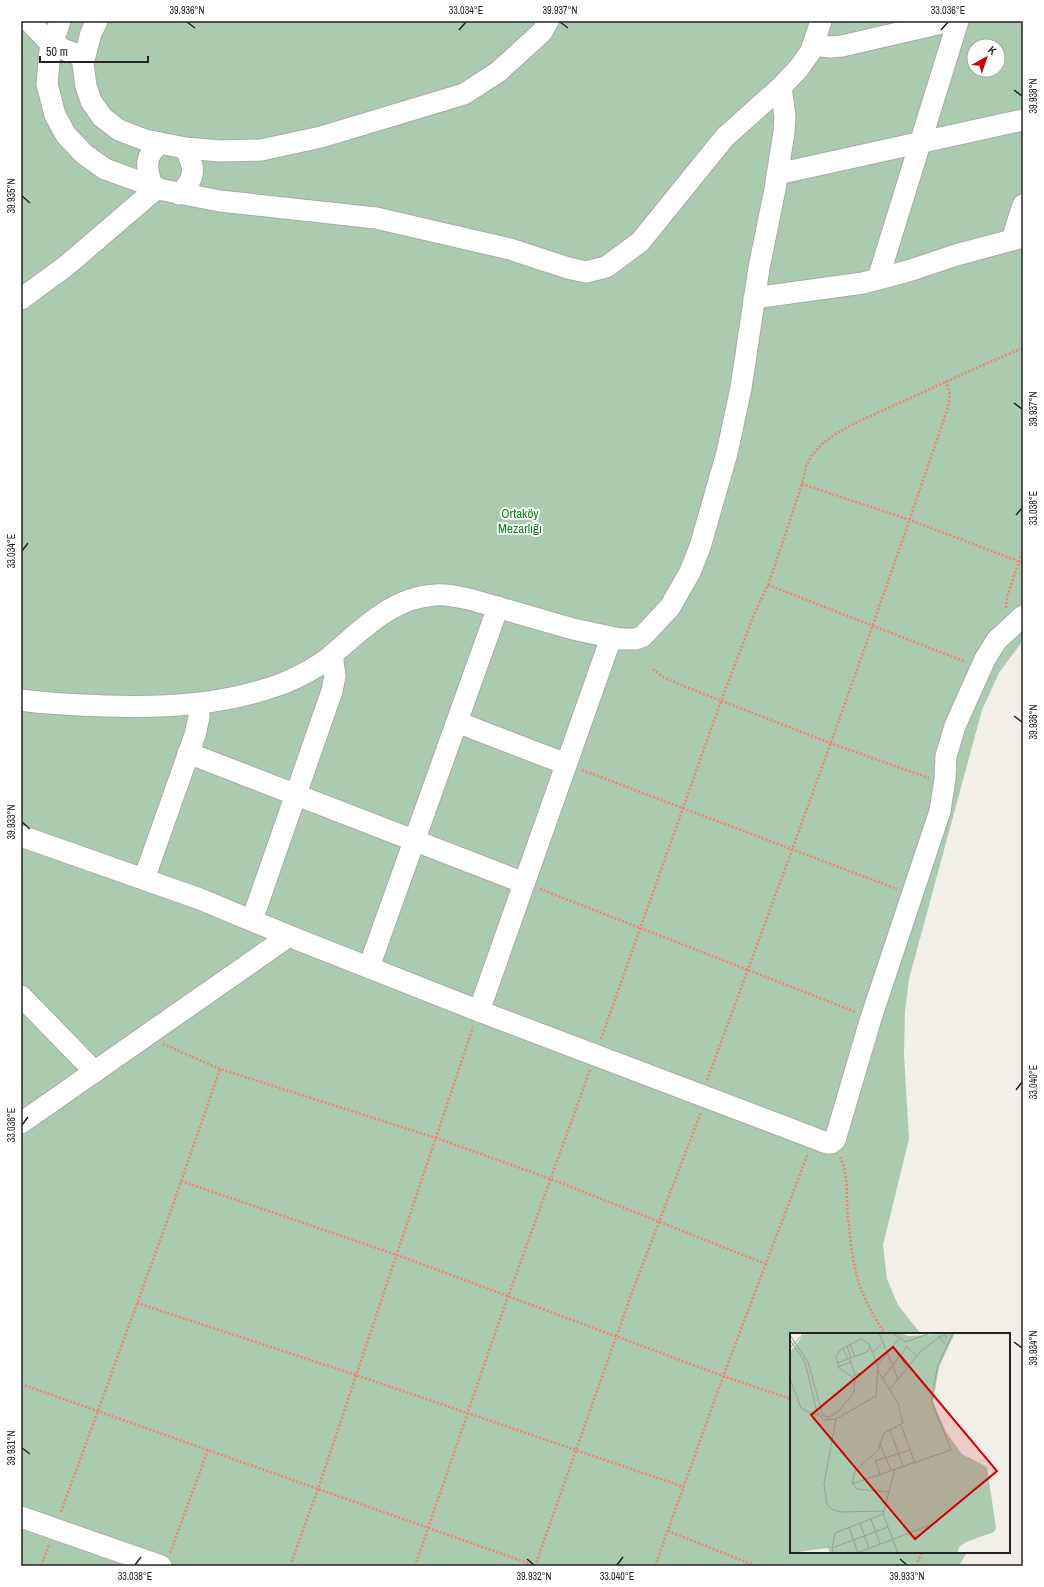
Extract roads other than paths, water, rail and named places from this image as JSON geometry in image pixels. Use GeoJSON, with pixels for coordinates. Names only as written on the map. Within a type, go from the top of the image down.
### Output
{"type":"FeatureCollection","features":[{"type":"Feature","properties":{"kind":"street"},"geometry":{"type":"LineString","coordinates":[[29,21],[52,45],[84,57]]}},
{"type":"Feature","properties":{"kind":"street"},"geometry":{"type":"LineString","coordinates":[[60,21],[52,45],[47,84],[55,115],[66,135],[84,154],[105,169],[154,187],[179,194],[220,202],[376,218],[510,249],[568,268],[586,272],[606,267],[640,242],[725,137],[781,87],[799,68],[811,51],[821,21]]}},
{"type":"Feature","properties":{"kind":"street"},"geometry":{"type":"LineString","coordinates":[[97,21],[91,33],[83,64],[86,86],[91,102],[102,117],[119,130],[133,136],[185,148],[220,151],[261,150],[321,137],[464,94],[498,72],[542,32],[548,21]]}},
{"type":"Feature","properties":{"kind":"street"},"geometry":{"type":"LineString","coordinates":[[813,45],[831,48],[950,21]]}},
{"type":"Feature","properties":{"kind":"street"},"geometry":{"type":"LineString","coordinates":[[878,279],[922,142],[958,21]]}},
{"type":"Feature","properties":{"kind":"street"},"geometry":{"type":"LineString","coordinates":[[21,700],[46,703],[149,707],[200,704],[228,699],[283,683],[307,672],[332,655],[384,612],[416,598],[436,595],[451,596],[498,607],[573,629],[620,640],[636,640],[644,636],[670,607],[690,572],[700,547],[727,453],[741,388],[754,298],[777,174],[785,117],[781,87]]}},
{"type":"Feature","properties":{"kind":"street"},"geometry":{"type":"LineString","coordinates":[[777,174],[1023,120]]}},
{"type":"Feature","properties":{"kind":"street"},"geometry":{"type":"LineString","coordinates":[[154,187],[148,170],[149,157],[152,149],[160,143]]}},
{"type":"Feature","properties":{"kind":"street"},"geometry":{"type":"LineString","coordinates":[[179,194],[188,185],[192,173],[192,160],[185,148]]}},
{"type":"Feature","properties":{"kind":"street"},"geometry":{"type":"LineString","coordinates":[[21,299],[66,266],[154,187]]}},
{"type":"Feature","properties":{"kind":"street"},"geometry":{"type":"LineString","coordinates":[[754,298],[878,279],[956,255],[1017,239],[1023,205]]}},
{"type":"Feature","properties":{"kind":"street"},"geometry":{"type":"LineString","coordinates":[[369,967],[498,607]]}},
{"type":"Feature","properties":{"kind":"street"},"geometry":{"type":"LineString","coordinates":[[21,836],[144,880],[200,898],[289,936],[479,1011],[704,1097],[822,1140],[835,1140],[871,1018],[940,811],[946,756],[954,726],[981,668],[997,640],[1023,616]]}},
{"type":"Feature","properties":{"kind":"street"},"geometry":{"type":"LineString","coordinates":[[479,1011],[611,638]]}},
{"type":"Feature","properties":{"kind":"street"},"geometry":{"type":"LineString","coordinates":[[252,920],[332,691],[335,676],[332,655]]}},
{"type":"Feature","properties":{"kind":"street"},"geometry":{"type":"LineString","coordinates":[[144,880],[198,725],[200,704]]}},
{"type":"Feature","properties":{"kind":"street"},"geometry":{"type":"LineString","coordinates":[[457,722],[566,764]]}},
{"type":"Feature","properties":{"kind":"street"},"geometry":{"type":"LineString","coordinates":[[188,753],[524,882]]}},
{"type":"Feature","properties":{"kind":"street"},"geometry":{"type":"LineString","coordinates":[[21,1123],[289,936]]}},
{"type":"Feature","properties":{"kind":"street"},"geometry":{"type":"LineString","coordinates":[[21,996],[95,1072]]}},
{"type":"Feature","properties":{"kind":"street"},"geometry":{"type":"LineString","coordinates":[[21,1517],[55,1529],[165,1562]]}},
{"type":"Feature","properties":{"kind":"park label","name":"Ortaköy Mezarlığı"},"geometry":{"type":"Point","coordinates":[520,520]}}]}
